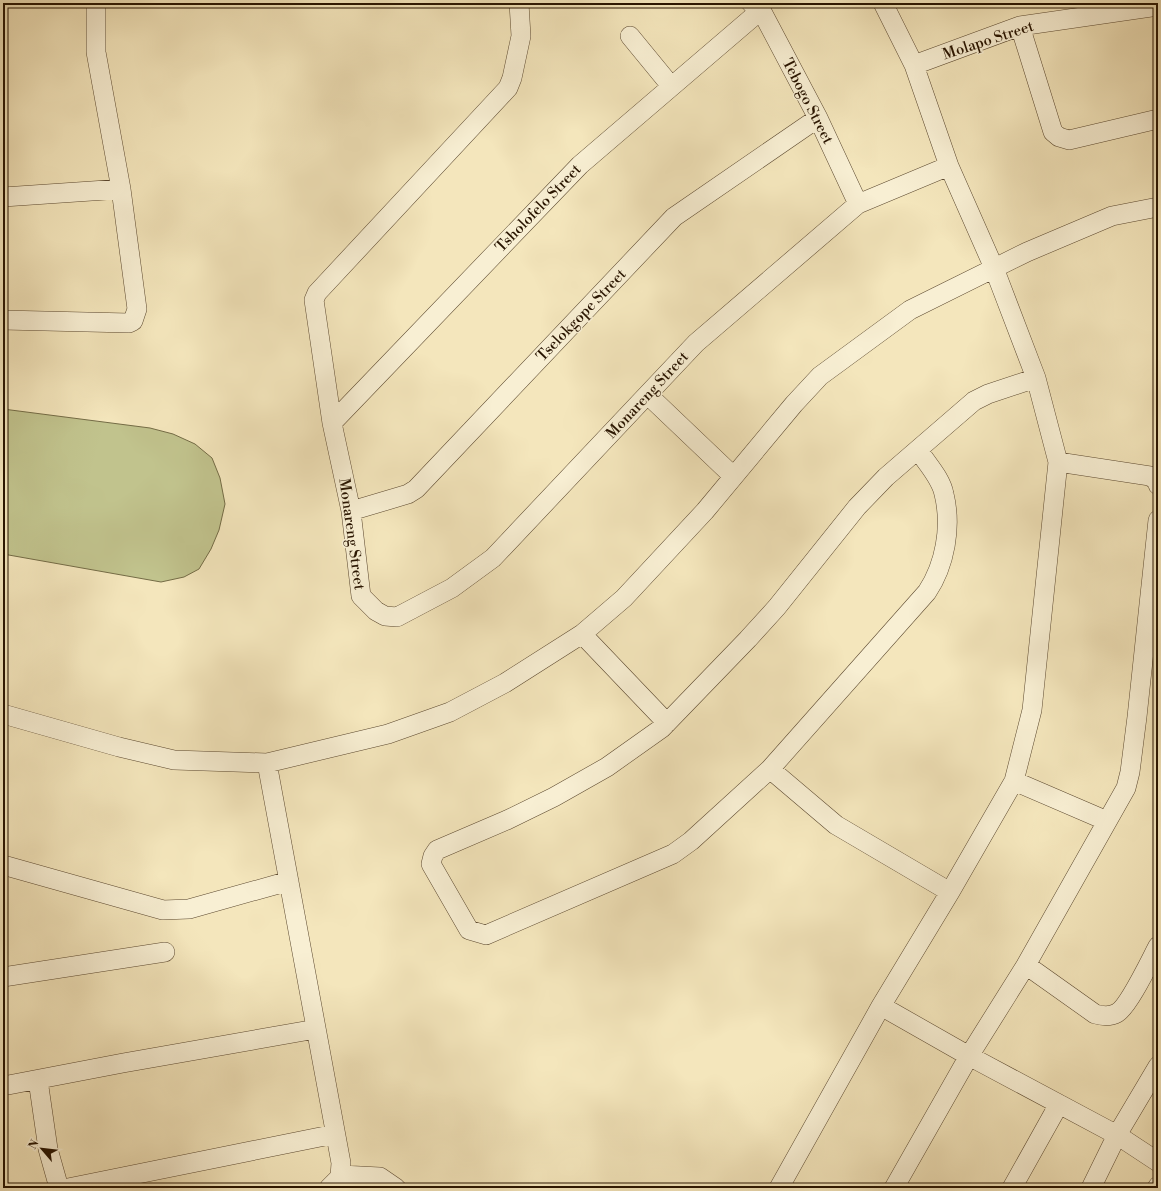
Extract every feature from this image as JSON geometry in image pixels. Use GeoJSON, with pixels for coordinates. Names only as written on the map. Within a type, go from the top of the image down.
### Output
{"type":"FeatureCollection","features":[{"type":"Feature","properties":{"kind":"street"},"geometry":{"type":"LineString","coordinates":[[3,320],[129,322],[133,321],[137,309],[121,189],[96,52],[96,3]]}},
{"type":"Feature","properties":{"kind":"street","name":"Monareng Street"},"geometry":{"type":"LineString","coordinates":[[519,3],[521,36],[512,78],[508,88],[317,293],[314,300],[332,423],[351,511],[361,596],[376,611],[385,616],[397,617],[452,588],[493,558],[648,395],[696,342],[858,204],[949,166]]}},
{"type":"Feature","properties":{"kind":"street"},"geometry":{"type":"LineString","coordinates":[[780,1188],[881,1006],[950,892],[1014,781],[1032,710],[1058,462],[1036,378],[994,268],[949,166],[914,65],[883,3]]}},
{"type":"Feature","properties":{"kind":"street","name":"Molapo Street"},"geometry":{"type":"LineString","coordinates":[[914,65],[1020,26],[1158,6]]}},
{"type":"Feature","properties":{"kind":"street","name":"Tsholofelo Street"},"geometry":{"type":"LineString","coordinates":[[332,423],[580,164],[672,86],[756,7]]}},
{"type":"Feature","properties":{"kind":"street","name":"Tebogo Street"},"geometry":{"type":"LineString","coordinates":[[756,7],[818,118],[858,204]]}},
{"type":"Feature","properties":{"kind":"street"},"geometry":{"type":"LineString","coordinates":[[1020,26],[1053,132],[1057,136],[1069,140],[1158,119]]}},
{"type":"Feature","properties":{"kind":"street"},"geometry":{"type":"LineString","coordinates":[[630,36],[672,86]]}},
{"type":"Feature","properties":{"kind":"street","name":"Tselokgope Street"},"geometry":{"type":"LineString","coordinates":[[351,511],[408,494],[416,489],[674,217],[818,118]]}},
{"type":"Feature","properties":{"kind":"street"},"geometry":{"type":"LineString","coordinates":[[3,197],[121,189]]}},
{"type":"Feature","properties":{"kind":"street"},"geometry":{"type":"LineString","coordinates":[[3,714],[119,747],[174,760],[267,763],[388,734],[450,712],[505,683],[582,634],[624,598],[705,511],[794,404],[820,376],[910,310],[1027,252],[1112,216],[1158,207]]}},
{"type":"Feature","properties":{"kind":"street"},"geometry":{"type":"LineString","coordinates":[[919,451],[944,493],[946,518],[945,546],[936,578],[927,592],[770,769],[691,841],[673,854],[486,935],[469,930],[431,864],[433,856],[437,850],[507,820],[554,797],[607,766],[667,723],[767,617],[857,507],[886,477],[919,451],[957,414],[974,401],[988,394],[1036,378]]}},
{"type":"Feature","properties":{"kind":"street"},"geometry":{"type":"LineString","coordinates":[[648,395],[733,476]]}},
{"type":"Feature","properties":{"kind":"street"},"geometry":{"type":"LineString","coordinates":[[1058,462],[1150,476],[1157,481],[1158,486]]}},
{"type":"Feature","properties":{"kind":"street"},"geometry":{"type":"LineString","coordinates":[[894,1188],[969,1056],[1026,965],[1126,788],[1130,772],[1158,520]]}},
{"type":"Feature","properties":{"kind":"street"},"geometry":{"type":"LineString","coordinates":[[582,634],[667,723]]}},
{"type":"Feature","properties":{"kind":"street"},"geometry":{"type":"LineString","coordinates":[[267,763],[341,1163],[335,1181],[380,1177],[396,1188]]}},
{"type":"Feature","properties":{"kind":"street"},"geometry":{"type":"LineString","coordinates":[[770,769],[836,825],[950,892]]}},
{"type":"Feature","properties":{"kind":"street"},"geometry":{"type":"LineString","coordinates":[[1014,781],[1107,821]]}},
{"type":"Feature","properties":{"kind":"street"},"geometry":{"type":"LineString","coordinates":[[3,865],[163,910],[189,909],[289,881]]}},
{"type":"Feature","properties":{"kind":"street"},"geometry":{"type":"LineString","coordinates":[[1026,965],[1095,1014],[1109,1016],[1117,1013],[1126,1003],[1158,946]]}},
{"type":"Feature","properties":{"kind":"street"},"geometry":{"type":"LineString","coordinates":[[3,978],[164,952]]}},
{"type":"Feature","properties":{"kind":"street"},"geometry":{"type":"LineString","coordinates":[[881,1006],[969,1056],[1117,1135],[1158,1162]]}},
{"type":"Feature","properties":{"kind":"street"},"geometry":{"type":"LineString","coordinates":[[3,1086],[316,1029]]}},
{"type":"Feature","properties":{"kind":"street"},"geometry":{"type":"LineString","coordinates":[[1091,1188],[1117,1135],[1158,1066]]}},
{"type":"Feature","properties":{"kind":"street"},"geometry":{"type":"LineString","coordinates":[[38,1080],[48,1149],[59,1188]]}},
{"type":"Feature","properties":{"kind":"street"},"geometry":{"type":"LineString","coordinates":[[1012,1188],[1059,1104]]}},
{"type":"Feature","properties":{"kind":"street"},"geometry":{"type":"LineString","coordinates":[[68,1188],[335,1134]]}},
{"type":"Feature","properties":{"kind":"green space"},"geometry":{"type":"Polygon","coordinates":[[[3,409],[150,428],[173,434],[195,444],[212,458],[220,478],[225,504],[219,530],[211,549],[199,569],[184,577],[161,582],[3,554],[3,409]]]}}]}
